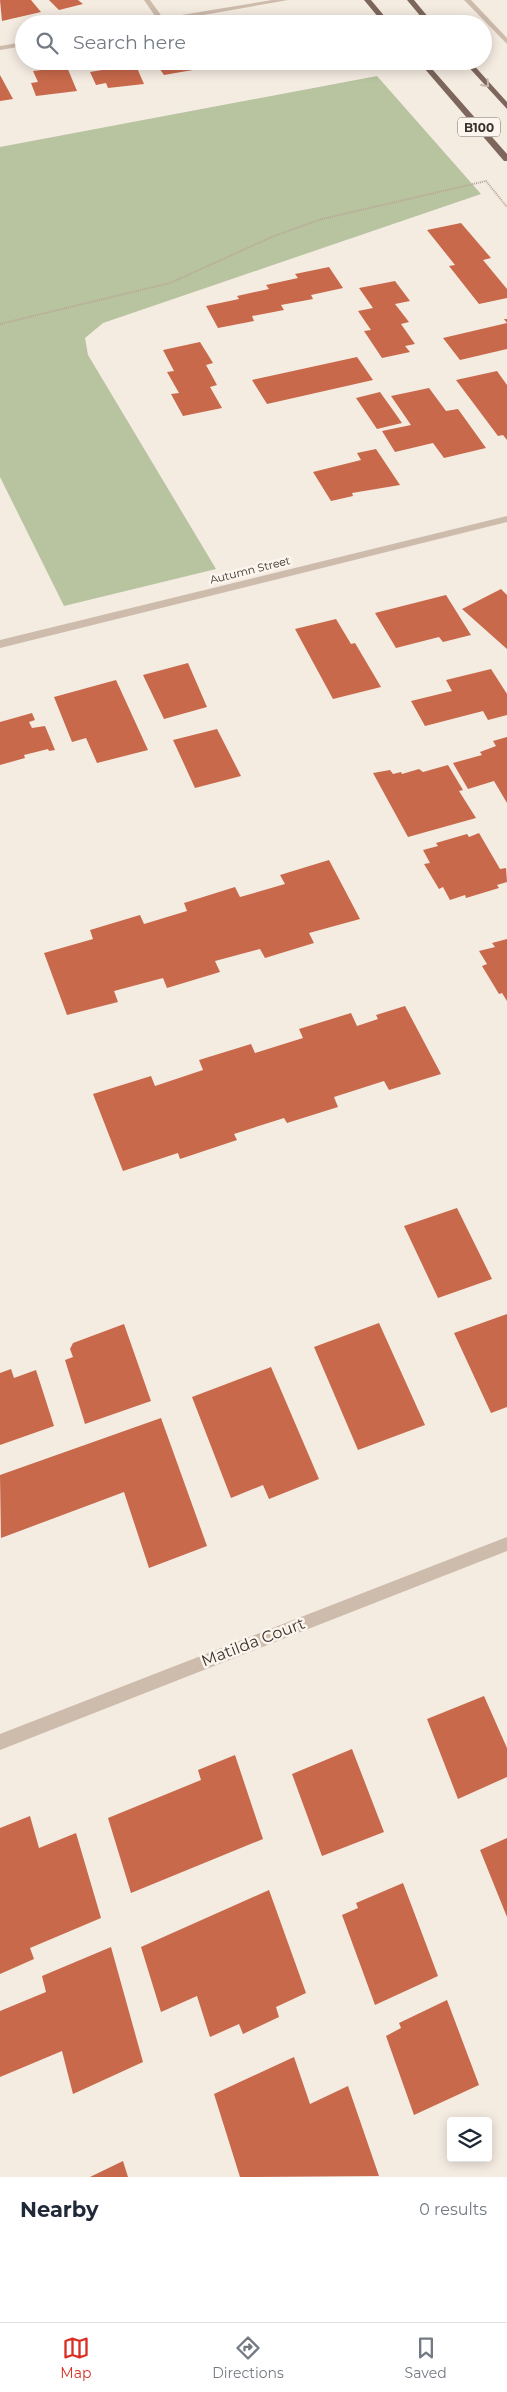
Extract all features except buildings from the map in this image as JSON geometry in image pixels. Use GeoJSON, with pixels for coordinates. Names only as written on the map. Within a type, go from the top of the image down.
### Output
{"type":"FeatureCollection","features":[{"type":"Feature","properties":{"kind":"main road"},"geometry":{"type":"LineString","coordinates":[[367,0],[380,15]]}},
{"type":"Feature","properties":{"kind":"main road"},"geometry":{"type":"LineString","coordinates":[[410,0],[424,15]]}},
{"type":"Feature","properties":{"kind":"main road","name":"B100"},"geometry":{"type":"LineString","coordinates":[[429,70],[507,159]]}},
{"type":"Feature","properties":{"kind":"main road","name":"B100"},"geometry":{"type":"LineString","coordinates":[[474,70],[507,107]]}},
{"type":"Feature","properties":{"kind":"street"},"geometry":{"type":"LineString","coordinates":[[146,0],[157,15]]}},
{"type":"Feature","properties":{"kind":"street"},"geometry":{"type":"LineString","coordinates":[[192,15],[284,0]]}},
{"type":"Feature","properties":{"kind":"street"},"geometry":{"type":"LineString","coordinates":[[467,0],[481,15]]}},
{"type":"Feature","properties":{"kind":"street"},"geometry":{"type":"LineString","coordinates":[[492,26],[507,42]]}},
{"type":"Feature","properties":{"kind":"street"},"geometry":{"type":"LineString","coordinates":[[0,48],[15,46]]}},
{"type":"Feature","properties":{"kind":"street","name":"Autumn Street"},"geometry":{"type":"LineString","coordinates":[[0,644],[507,520]]}},
{"type":"Feature","properties":{"kind":"street","name":"Matilda Court"},"geometry":{"type":"LineString","coordinates":[[0,1742],[507,1544]]}},
{"type":"Feature","properties":{"kind":"path"},"geometry":{"type":"LineString","coordinates":[[0,324],[97,304],[172,282],[226,260],[273,237],[314,222],[454,188],[486,181],[507,207]]}},
{"type":"Feature","properties":{"kind":"green space"},"geometry":{"type":"Polygon","coordinates":[[[377,76],[481,194],[103,323],[85,338],[88,355],[216,569],[64,606],[0,477],[0,147],[377,76]]]}}]}
